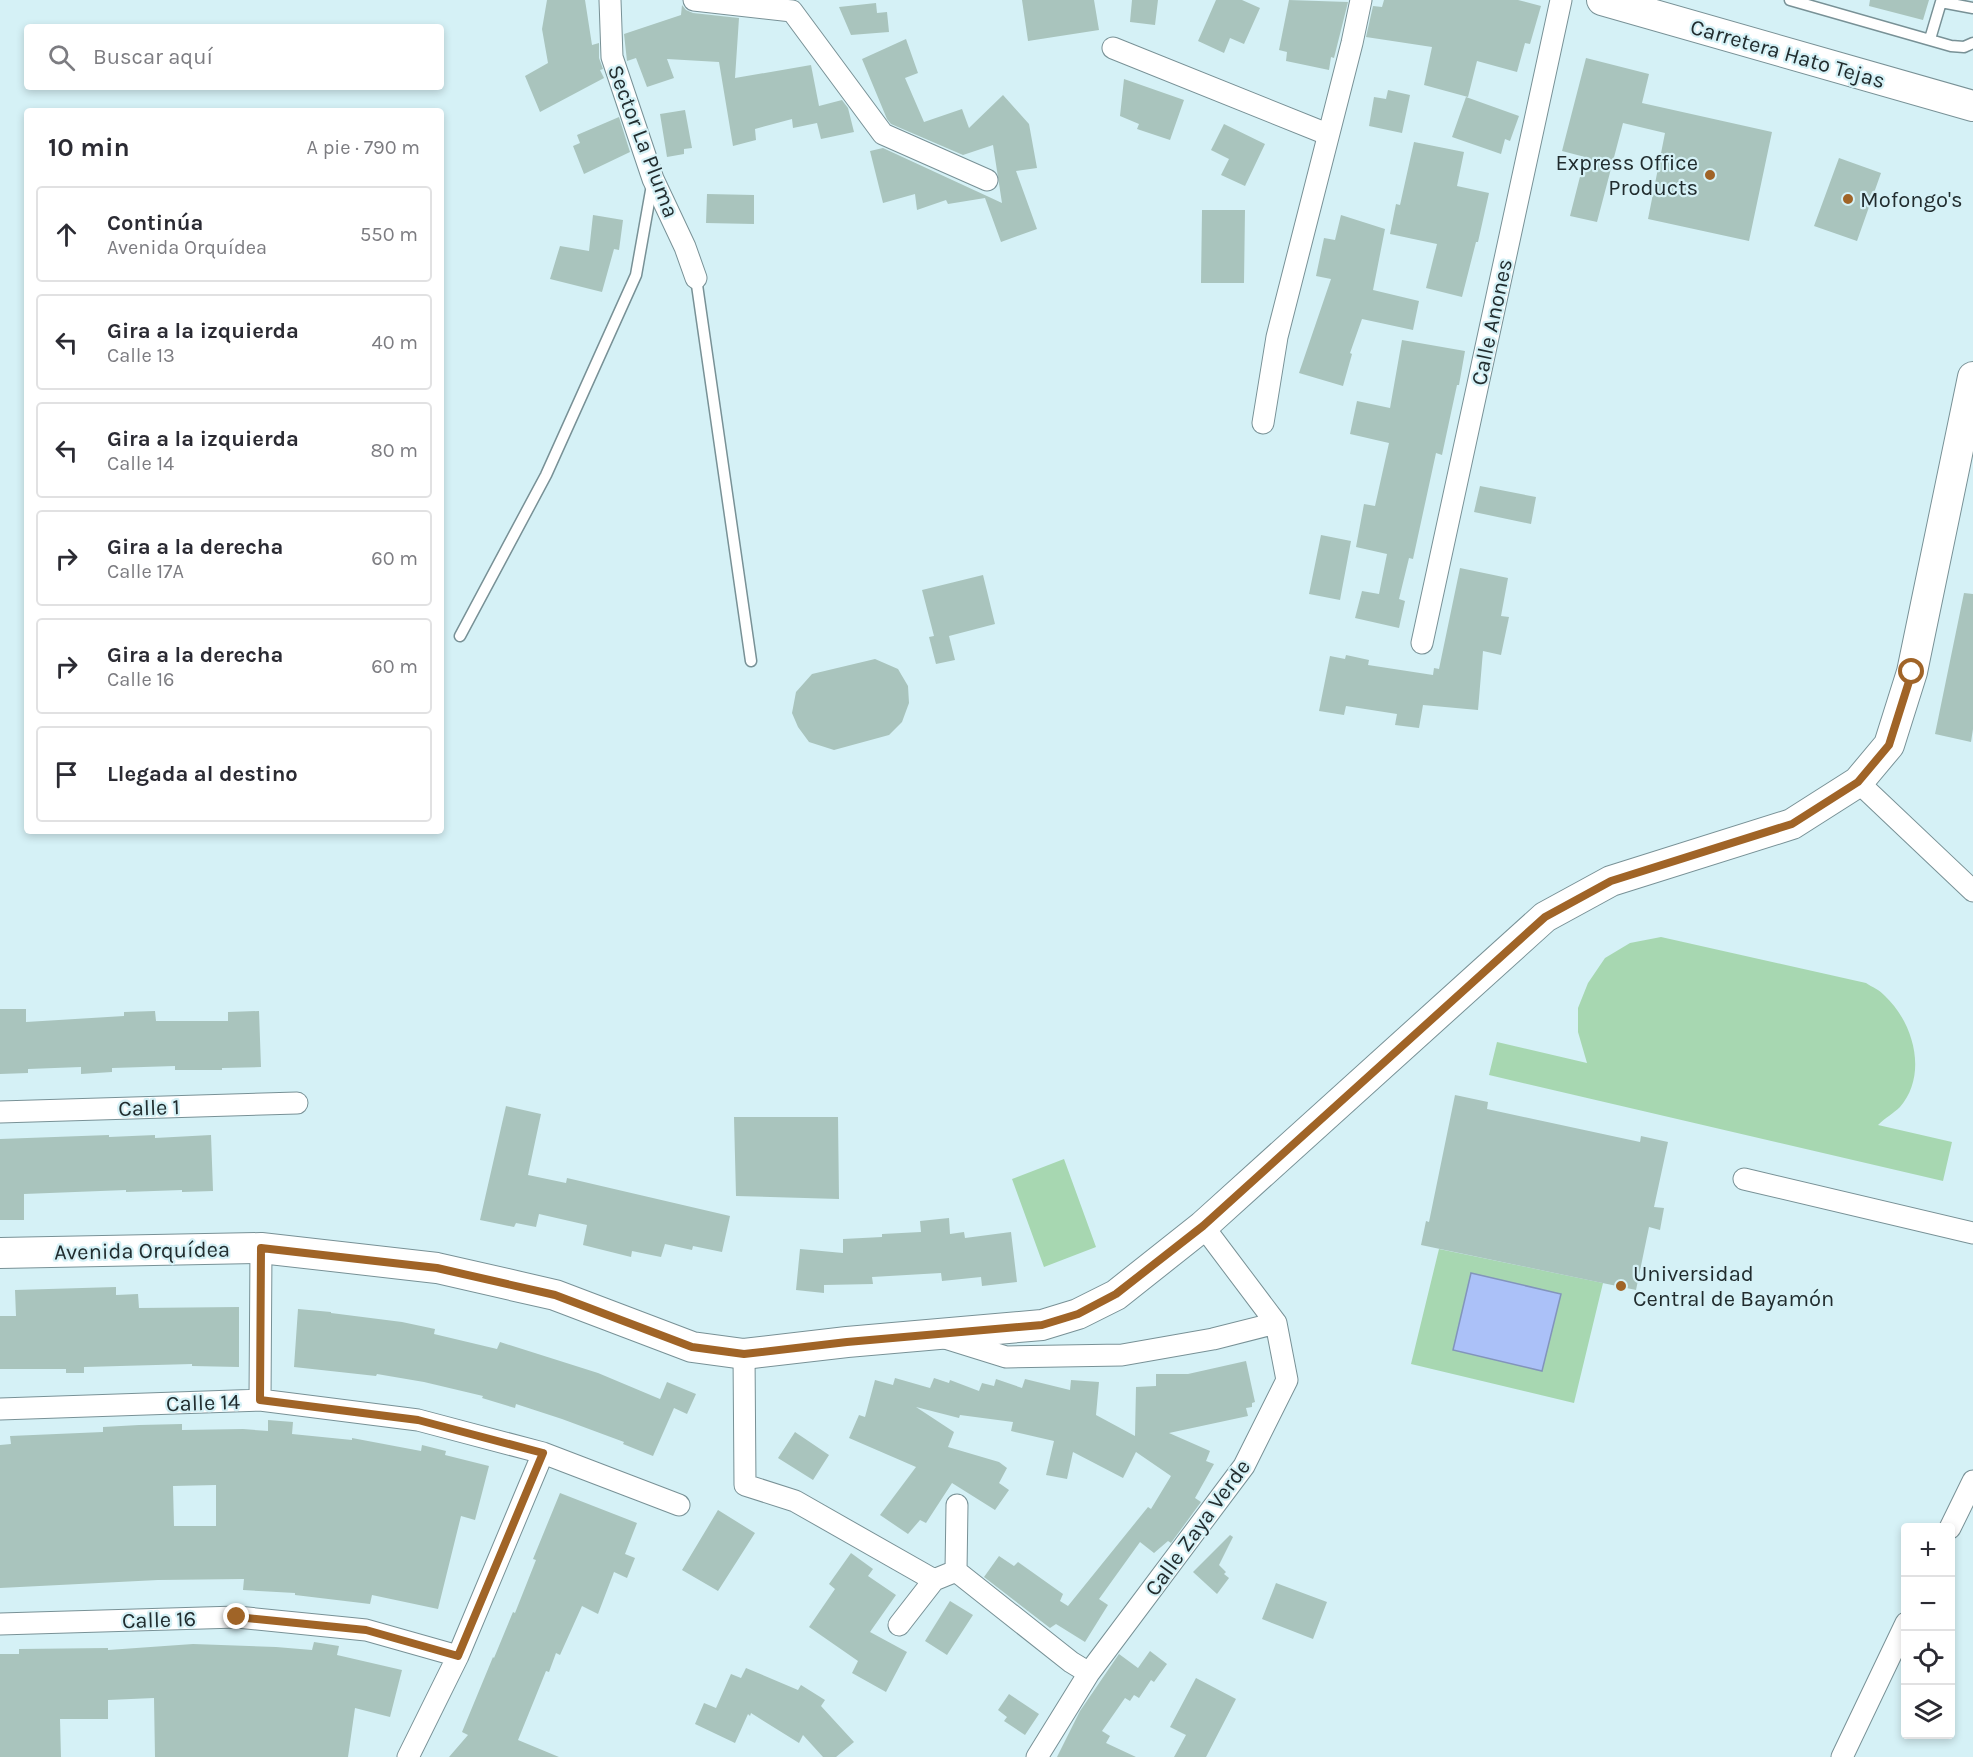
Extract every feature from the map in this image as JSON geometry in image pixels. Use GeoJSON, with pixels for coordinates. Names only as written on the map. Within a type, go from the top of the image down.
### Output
{"type":"FeatureCollection","features":[{"type":"Feature","properties":{"kind":"street","name":"Sector La Pluma"},"geometry":{"type":"LineString","coordinates":[[610,0],[612,57],[653,179],[685,247],[696,278]]}},
{"type":"Feature","properties":{"kind":"street"},"geometry":{"type":"LineString","coordinates":[[694,0],[792,11],[883,134],[987,180]]}},
{"type":"Feature","properties":{"kind":"street"},"geometry":{"type":"LineString","coordinates":[[1263,423],[1278,337],[1327,134],[1352,43],[1360,0]]}},
{"type":"Feature","properties":{"kind":"street","name":"Calle Anones"},"geometry":{"type":"LineString","coordinates":[[1422,644],[1561,0]]}},
{"type":"Feature","properties":{"kind":"street","name":"Carretera Hato Tejas"},"geometry":{"type":"LineString","coordinates":[[1602,0],[1973,106]]}},
{"type":"Feature","properties":{"kind":"street"},"geometry":{"type":"LineString","coordinates":[[1113,48],[1327,134]]}},
{"type":"Feature","properties":{"kind":"street","name":"Avenida Orquídea"},"geometry":{"type":"LineString","coordinates":[[0,1253],[261,1248],[437,1268],[555,1295],[692,1347],[744,1354],[1042,1325],[1078,1314],[1116,1294],[1203,1226],[1545,917],[1611,881],[1792,824],[1858,782],[1889,745],[1912,672],[1973,377]]}},
{"type":"Feature","properties":{"kind":"street"},"geometry":{"type":"LineString","coordinates":[[1858,782],[1973,891]]}},
{"type":"Feature","properties":{"kind":"street","name":"Calle 1"},"geometry":{"type":"LineString","coordinates":[[0,1112],[297,1103]]}},
{"type":"Feature","properties":{"kind":"street"},"geometry":{"type":"LineString","coordinates":[[1744,1179],[1973,1233]]}},
{"type":"Feature","properties":{"kind":"street","name":"Calle Zaya Verde"},"geometry":{"type":"LineString","coordinates":[[1037,1757],[1089,1673],[1244,1466],[1287,1380],[1276,1323],[1203,1226]]}},
{"type":"Feature","properties":{"kind":"street"},"geometry":{"type":"LineString","coordinates":[[260,1400],[261,1248]]}},
{"type":"Feature","properties":{"kind":"street"},"geometry":{"type":"LineString","coordinates":[[933,1335],[1006,1357],[1122,1355],[1213,1339],[1276,1323]]}},
{"type":"Feature","properties":{"kind":"street"},"geometry":{"type":"LineString","coordinates":[[744,1354],[745,1485],[795,1501],[933,1580]]}},
{"type":"Feature","properties":{"kind":"street","name":"Calle 14"},"geometry":{"type":"LineString","coordinates":[[0,1408],[260,1400],[418,1420],[543,1453],[679,1505]]}},
{"type":"Feature","properties":{"kind":"street"},"geometry":{"type":"LineString","coordinates":[[408,1757],[458,1656],[543,1453]]}},
{"type":"Feature","properties":{"kind":"street"},"geometry":{"type":"LineString","coordinates":[[1952,1523],[1973,1481]]}},
{"type":"Feature","properties":{"kind":"street"},"geometry":{"type":"LineString","coordinates":[[956,1571],[957,1505]]}},
{"type":"Feature","properties":{"kind":"street"},"geometry":{"type":"LineString","coordinates":[[956,1571],[1071,1662],[1089,1673]]}},
{"type":"Feature","properties":{"kind":"street"},"geometry":{"type":"LineString","coordinates":[[899,1625],[933,1580],[956,1571]]}},
{"type":"Feature","properties":{"kind":"street","name":"Calle 16"},"geometry":{"type":"LineString","coordinates":[[0,1624],[237,1617],[366,1630],[458,1656]]}},
{"type":"Feature","properties":{"kind":"street"},"geometry":{"type":"LineString","coordinates":[[1842,1757],[1901,1631]]}},
{"type":"Feature","properties":{"kind":"lane"},"geometry":{"type":"LineString","coordinates":[[1790,0],[1951,46],[1964,47],[1973,43]]}},
{"type":"Feature","properties":{"kind":"lane"},"geometry":{"type":"LineString","coordinates":[[1930,39],[1941,2],[1973,8]]}},
{"type":"Feature","properties":{"kind":"lane"},"geometry":{"type":"LineString","coordinates":[[460,636],[546,475],[636,275],[653,179]]}},
{"type":"Feature","properties":{"kind":"lane"},"geometry":{"type":"LineString","coordinates":[[696,278],[751,661]]}},
{"type":"Feature","properties":{"kind":"green space"},"geometry":{"type":"Polygon","coordinates":[[[1661,937],[1866,983],[1883,994],[1904,1020],[1914,1050],[1915,1065],[1914,1080],[1909,1094],[1900,1107],[1878,1125],[1952,1142],[1943,1181],[1489,1075],[1497,1042],[1587,1063],[1578,1032],[1578,1008],[1588,983],[1605,958],[1630,943],[1661,937]]]}},
{"type":"Feature","properties":{"kind":"green space"},"geometry":{"type":"Polygon","coordinates":[[[1064,1159],[1096,1247],[1044,1267],[1012,1179],[1064,1159]]]}},
{"type":"Feature","properties":{"kind":"green space"},"geometry":{"type":"Polygon","coordinates":[[[1439,1249],[1603,1283],[1574,1403],[1411,1364],[1439,1249]]]}},
{"type":"Feature","properties":{"kind":"water"},"geometry":{"type":"Polygon","coordinates":[[[1471,1273],[1561,1294],[1542,1371],[1453,1350],[1471,1273]]]}},
{"type":"Feature","properties":{"kind":"building"},"geometry":{"type":"Polygon","coordinates":[[[547,0],[585,0],[592,45],[599,43],[599,58],[603,69],[600,70],[604,78],[540,112],[525,76],[548,63],[542,29],[547,0]]]}},
{"type":"Feature","properties":{"kind":"building"},"geometry":{"type":"Polygon","coordinates":[[[1022,0],[1094,0],[1099,30],[1028,41],[1022,0]]]}},
{"type":"Feature","properties":{"kind":"building"},"geometry":{"type":"Polygon","coordinates":[[[1132,0],[1158,0],[1155,25],[1130,22],[1132,0]]]}},
{"type":"Feature","properties":{"kind":"building"},"geometry":{"type":"Polygon","coordinates":[[[1216,0],[1242,0],[1260,8],[1244,44],[1230,38],[1224,53],[1198,41],[1216,0]]]}},
{"type":"Feature","properties":{"kind":"building"},"geometry":{"type":"Polygon","coordinates":[[[1289,0],[1348,2],[1329,70],[1286,61],[1287,52],[1279,50],[1289,0]]]}},
{"type":"Feature","properties":{"kind":"building"},"geometry":{"type":"Polygon","coordinates":[[[1384,0],[1518,0],[1541,6],[1530,44],[1525,43],[1517,72],[1477,61],[1468,97],[1424,85],[1432,47],[1366,37],[1373,6],[1382,7],[1384,0]]]}},
{"type":"Feature","properties":{"kind":"building"},"geometry":{"type":"Polygon","coordinates":[[[1870,0],[1929,0],[1923,20],[1869,6],[1870,0]]]}},
{"type":"Feature","properties":{"kind":"building"},"geometry":{"type":"Polygon","coordinates":[[[876,3],[877,13],[887,12],[889,32],[851,35],[839,7],[876,3]]]}},
{"type":"Feature","properties":{"kind":"building"},"geometry":{"type":"Polygon","coordinates":[[[682,5],[693,13],[739,18],[735,78],[811,65],[819,106],[842,100],[848,108],[854,132],[821,139],[817,123],[793,128],[792,119],[755,129],[756,140],[733,146],[719,62],[667,59],[674,78],[647,87],[636,58],[627,61],[624,34],[681,15],[682,5]]]}},
{"type":"Feature","properties":{"kind":"building"},"geometry":{"type":"Polygon","coordinates":[[[906,39],[918,73],[905,78],[924,122],[962,109],[969,128],[1003,95],[1029,124],[1037,168],[1016,171],[1037,229],[1001,242],[985,198],[948,204],[946,200],[917,210],[915,194],[883,203],[870,151],[883,148],[1002,203],[993,145],[963,155],[891,124],[887,119],[862,59],[906,39]]]}},
{"type":"Feature","properties":{"kind":"building"},"geometry":{"type":"Polygon","coordinates":[[[1586,58],[1649,74],[1642,103],[1772,132],[1749,241],[1648,219],[1665,133],[1623,123],[1597,222],[1570,216],[1585,157],[1562,151],[1586,58]]]}},
{"type":"Feature","properties":{"kind":"building"},"geometry":{"type":"Polygon","coordinates":[[[1124,79],[1184,100],[1170,140],[1137,129],[1139,124],[1120,116],[1124,79]]]}},
{"type":"Feature","properties":{"kind":"building"},"geometry":{"type":"Polygon","coordinates":[[[1388,90],[1410,95],[1402,133],[1369,126],[1374,97],[1386,99],[1388,90]]]}},
{"type":"Feature","properties":{"kind":"building"},"geometry":{"type":"Polygon","coordinates":[[[1466,97],[1519,116],[1510,141],[1505,139],[1501,154],[1452,137],[1466,97]]]}},
{"type":"Feature","properties":{"kind":"building"},"geometry":{"type":"Polygon","coordinates":[[[685,110],[692,148],[684,149],[684,154],[667,157],[660,114],[685,110]]]}},
{"type":"Feature","properties":{"kind":"building"},"geometry":{"type":"Polygon","coordinates":[[[619,117],[630,152],[584,174],[573,146],[580,143],[577,135],[619,117]]]}},
{"type":"Feature","properties":{"kind":"building"},"geometry":{"type":"Polygon","coordinates":[[[1224,124],[1265,144],[1245,186],[1221,175],[1229,159],[1211,150],[1224,124]]]}},
{"type":"Feature","properties":{"kind":"building"},"geometry":{"type":"Polygon","coordinates":[[[1414,142],[1464,152],[1457,186],[1489,193],[1462,297],[1426,288],[1437,244],[1390,234],[1396,204],[1400,205],[1414,142]]]}},
{"type":"Feature","properties":{"kind":"building","name":"Mofongo's"},"geometry":{"type":"Polygon","coordinates":[[[1839,158],[1881,173],[1857,241],[1814,226],[1839,158]]]}},
{"type":"Feature","properties":{"kind":"building"},"geometry":{"type":"Polygon","coordinates":[[[707,194],[754,195],[754,224],[706,223],[707,194]]]}},
{"type":"Feature","properties":{"kind":"building"},"geometry":{"type":"Polygon","coordinates":[[[1202,210],[1245,210],[1244,283],[1201,283],[1202,210]]]}},
{"type":"Feature","properties":{"kind":"building"},"geometry":{"type":"Polygon","coordinates":[[[593,215],[623,220],[619,250],[614,249],[602,292],[550,279],[560,246],[589,251],[593,215]]]}},
{"type":"Feature","properties":{"kind":"building"},"geometry":{"type":"Polygon","coordinates":[[[1341,215],[1385,229],[1373,290],[1419,301],[1413,330],[1362,319],[1350,353],[1352,354],[1343,386],[1299,373],[1331,279],[1316,276],[1324,238],[1335,240],[1341,215]]]}},
{"type":"Feature","properties":{"kind":"building"},"geometry":{"type":"Polygon","coordinates":[[[1402,340],[1465,351],[1442,455],[1436,453],[1413,559],[1409,558],[1399,599],[1405,601],[1399,628],[1355,618],[1362,591],[1379,594],[1387,554],[1356,547],[1364,504],[1375,506],[1389,443],[1350,434],[1357,401],[1390,408],[1402,340]]]}},
{"type":"Feature","properties":{"kind":"building"},"geometry":{"type":"Polygon","coordinates":[[[1480,486],[1536,497],[1531,524],[1474,512],[1480,486]]]}},
{"type":"Feature","properties":{"kind":"building"},"geometry":{"type":"Polygon","coordinates":[[[1321,535],[1351,541],[1340,600],[1309,594],[1321,535]]]}},
{"type":"Feature","properties":{"kind":"building"},"geometry":{"type":"Polygon","coordinates":[[[1460,568],[1508,578],[1501,616],[1509,617],[1501,655],[1483,651],[1478,710],[1423,705],[1419,728],[1395,725],[1397,714],[1346,706],[1344,715],[1319,711],[1330,656],[1345,659],[1346,655],[1369,660],[1368,665],[1433,675],[1434,668],[1439,669],[1460,568]]]}},
{"type":"Feature","properties":{"kind":"building"},"geometry":{"type":"Polygon","coordinates":[[[983,575],[995,624],[949,636],[955,660],[936,664],[929,637],[934,636],[922,590],[983,575]]]}},
{"type":"Feature","properties":{"kind":"building"},"geometry":{"type":"Polygon","coordinates":[[[1964,593],[1973,594],[1973,729],[1971,742],[1935,734],[1964,593]]]}},
{"type":"Feature","properties":{"kind":"building"},"geometry":{"type":"Polygon","coordinates":[[[875,659],[898,669],[908,686],[909,703],[902,722],[889,735],[834,750],[809,742],[798,727],[792,713],[796,692],[812,674],[875,659]]]}},
{"type":"Feature","properties":{"kind":"building"},"geometry":{"type":"Polygon","coordinates":[[[0,1009],[26,1009],[26,1022],[124,1016],[124,1012],[155,1011],[156,1021],[228,1021],[228,1012],[259,1011],[261,1067],[222,1068],[222,1070],[175,1070],[175,1066],[112,1068],[112,1072],[81,1074],[81,1067],[28,1069],[28,1073],[0,1074],[0,1009]]]}},
{"type":"Feature","properties":{"kind":"building"},"geometry":{"type":"Polygon","coordinates":[[[1455,1095],[1488,1102],[1487,1109],[1640,1142],[1641,1136],[1668,1142],[1654,1207],[1664,1208],[1660,1230],[1649,1227],[1636,1290],[1421,1245],[1426,1221],[1429,1222],[1455,1095]]]}},
{"type":"Feature","properties":{"kind":"building"},"geometry":{"type":"Polygon","coordinates":[[[506,1106],[541,1114],[528,1175],[566,1183],[567,1178],[730,1216],[722,1252],[693,1246],[692,1250],[665,1244],[661,1257],[632,1251],[631,1257],[583,1245],[587,1225],[539,1214],[536,1227],[516,1223],[514,1227],[480,1220],[506,1106]]]}},
{"type":"Feature","properties":{"kind":"building"},"geometry":{"type":"Polygon","coordinates":[[[734,1117],[838,1117],[839,1199],[736,1196],[734,1117]]]}},
{"type":"Feature","properties":{"kind":"building"},"geometry":{"type":"Polygon","coordinates":[[[109,1135],[109,1137],[155,1135],[155,1138],[211,1135],[213,1191],[126,1192],[126,1190],[24,1194],[24,1220],[0,1220],[0,1139],[109,1135]]]}},
{"type":"Feature","properties":{"kind":"building"},"geometry":{"type":"Polygon","coordinates":[[[949,1218],[950,1234],[964,1232],[965,1238],[1011,1232],[1017,1282],[982,1286],[981,1277],[942,1281],[941,1273],[872,1277],[873,1284],[824,1285],[824,1293],[796,1290],[800,1249],[843,1253],[843,1239],[921,1232],[920,1221],[949,1218]]]}},
{"type":"Feature","properties":{"kind":"building"},"geometry":{"type":"Polygon","coordinates":[[[116,1287],[116,1295],[138,1294],[139,1308],[239,1307],[239,1367],[192,1366],[192,1364],[84,1367],[84,1373],[66,1373],[66,1369],[0,1369],[0,1316],[16,1316],[15,1290],[116,1287]]]}},
{"type":"Feature","properties":{"kind":"building"},"geometry":{"type":"Polygon","coordinates":[[[298,1309],[402,1322],[435,1329],[434,1334],[497,1349],[500,1342],[598,1373],[660,1399],[667,1382],[696,1394],[687,1414],[674,1408],[653,1456],[623,1444],[624,1442],[516,1404],[515,1408],[482,1398],[483,1396],[377,1374],[376,1376],[294,1367],[298,1309]]]}},
{"type":"Feature","properties":{"kind":"building"},"geometry":{"type":"Polygon","coordinates":[[[1246,1361],[1255,1402],[1252,1403],[1252,1407],[1246,1408],[1248,1416],[1169,1433],[1210,1451],[1206,1461],[1214,1464],[1195,1498],[1201,1502],[1171,1543],[1168,1541],[1154,1553],[1140,1542],[1099,1599],[1108,1605],[1085,1642],[1056,1624],[1050,1628],[984,1577],[999,1556],[1014,1566],[1018,1562],[1063,1594],[1060,1601],[1068,1606],[1148,1507],[1151,1509],[1171,1476],[1136,1452],[1123,1478],[1073,1452],[1067,1479],[1046,1475],[1054,1441],[1011,1431],[1013,1422],[960,1415],[959,1418],[916,1407],[954,1432],[948,1447],[999,1462],[1007,1468],[999,1483],[1009,1490],[995,1510],[952,1483],[926,1523],[920,1520],[908,1534],[880,1515],[916,1467],[849,1438],[859,1415],[865,1417],[875,1380],[893,1385],[895,1378],[930,1388],[934,1378],[949,1383],[950,1380],[979,1391],[982,1383],[994,1386],[996,1379],[1022,1388],[1025,1379],[1070,1390],[1071,1380],[1099,1382],[1096,1415],[1135,1436],[1136,1387],[1156,1386],[1156,1374],[1188,1374],[1246,1361]]]}},
{"type":"Feature","properties":{"kind":"building"},"geometry":{"type":"Polygon","coordinates":[[[268,1420],[293,1422],[292,1434],[352,1440],[352,1438],[421,1451],[422,1445],[446,1451],[445,1455],[489,1466],[475,1520],[461,1516],[438,1609],[372,1595],[370,1604],[295,1595],[295,1593],[243,1590],[244,1579],[158,1580],[0,1588],[0,1445],[11,1444],[10,1436],[103,1432],[103,1427],[182,1424],[182,1430],[268,1431],[268,1420]],[[216,1485],[173,1486],[174,1526],[216,1526],[216,1485]]]}},
{"type":"Feature","properties":{"kind":"building"},"geometry":{"type":"Polygon","coordinates":[[[795,1432],[829,1455],[813,1480],[778,1458],[795,1432]]]}},
{"type":"Feature","properties":{"kind":"building"},"geometry":{"type":"Polygon","coordinates":[[[560,1493],[637,1523],[625,1554],[635,1558],[627,1578],[614,1572],[598,1614],[582,1606],[560,1655],[556,1653],[549,1672],[546,1671],[518,1740],[559,1757],[449,1757],[468,1735],[462,1732],[513,1612],[515,1613],[536,1560],[533,1559],[560,1493]]]}},
{"type":"Feature","properties":{"kind":"building"},"geometry":{"type":"Polygon","coordinates":[[[718,1510],[755,1533],[718,1591],[682,1570],[718,1510]]]}},
{"type":"Feature","properties":{"kind":"building"},"geometry":{"type":"Polygon","coordinates":[[[1230,1535],[1233,1537],[1219,1565],[1229,1578],[1217,1594],[1193,1572],[1230,1535]]]}},
{"type":"Feature","properties":{"kind":"building"},"geometry":{"type":"Polygon","coordinates":[[[851,1553],[873,1569],[868,1576],[896,1595],[870,1632],[907,1652],[886,1692],[852,1673],[858,1661],[809,1627],[835,1589],[829,1584],[851,1553]]]}},
{"type":"Feature","properties":{"kind":"building"},"geometry":{"type":"Polygon","coordinates":[[[1276,1583],[1327,1602],[1313,1639],[1262,1619],[1276,1583]]]}},
{"type":"Feature","properties":{"kind":"building"},"geometry":{"type":"Polygon","coordinates":[[[950,1601],[973,1615],[947,1655],[925,1641],[950,1601]]]}},
{"type":"Feature","properties":{"kind":"building"},"geometry":{"type":"Polygon","coordinates":[[[314,1642],[339,1646],[337,1655],[402,1670],[390,1717],[355,1708],[348,1757],[155,1757],[154,1698],[108,1700],[108,1719],[60,1719],[61,1757],[0,1757],[0,1654],[19,1654],[19,1649],[108,1648],[108,1650],[193,1644],[312,1650],[314,1642]]]}},
{"type":"Feature","properties":{"kind":"building"},"geometry":{"type":"Polygon","coordinates":[[[1150,1651],[1167,1664],[1154,1682],[1151,1680],[1139,1698],[1134,1695],[1130,1701],[1125,1698],[1102,1731],[1110,1736],[1106,1743],[1136,1757],[1057,1757],[1080,1711],[1119,1654],[1138,1668],[1150,1651]]]}},
{"type":"Feature","properties":{"kind":"building"},"geometry":{"type":"Polygon","coordinates":[[[746,1668],[798,1690],[801,1685],[825,1700],[821,1706],[854,1742],[836,1757],[823,1757],[803,1735],[799,1743],[751,1713],[750,1716],[748,1714],[735,1743],[695,1724],[704,1703],[716,1708],[731,1674],[741,1678],[746,1668]]]}},
{"type":"Feature","properties":{"kind":"building"},"geometry":{"type":"Polygon","coordinates":[[[1196,1678],[1236,1699],[1206,1757],[1174,1757],[1186,1735],[1170,1727],[1196,1678]]]}},
{"type":"Feature","properties":{"kind":"building"},"geometry":{"type":"Polygon","coordinates":[[[1009,1694],[1039,1714],[1025,1735],[1004,1721],[1007,1717],[998,1710],[1009,1694]]]}},
{"type":"Feature","properties":{"kind":"place","name":"Express Office Products"},"geometry":{"type":"Point","coordinates":[1710,175]}},
{"type":"Feature","properties":{"kind":"place","name":"Mofongo's"},"geometry":{"type":"Point","coordinates":[1848,199]}},
{"type":"Feature","properties":{"kind":"place","name":"Universidad Central de Bayamón"},"geometry":{"type":"Point","coordinates":[1621,1286]}},
{"type":"Feature","properties":{"kind":"route"},"geometry":{"type":"LineString","coordinates":[[237,1617],[366,1630],[458,1656],[543,1453],[418,1420],[260,1400],[261,1248],[437,1268],[555,1295],[692,1347],[744,1354],[847,1342],[1042,1325],[1078,1314],[1116,1294],[1203,1226],[1545,917],[1611,881],[1792,824],[1858,782],[1889,745],[1912,672]]}}]}
